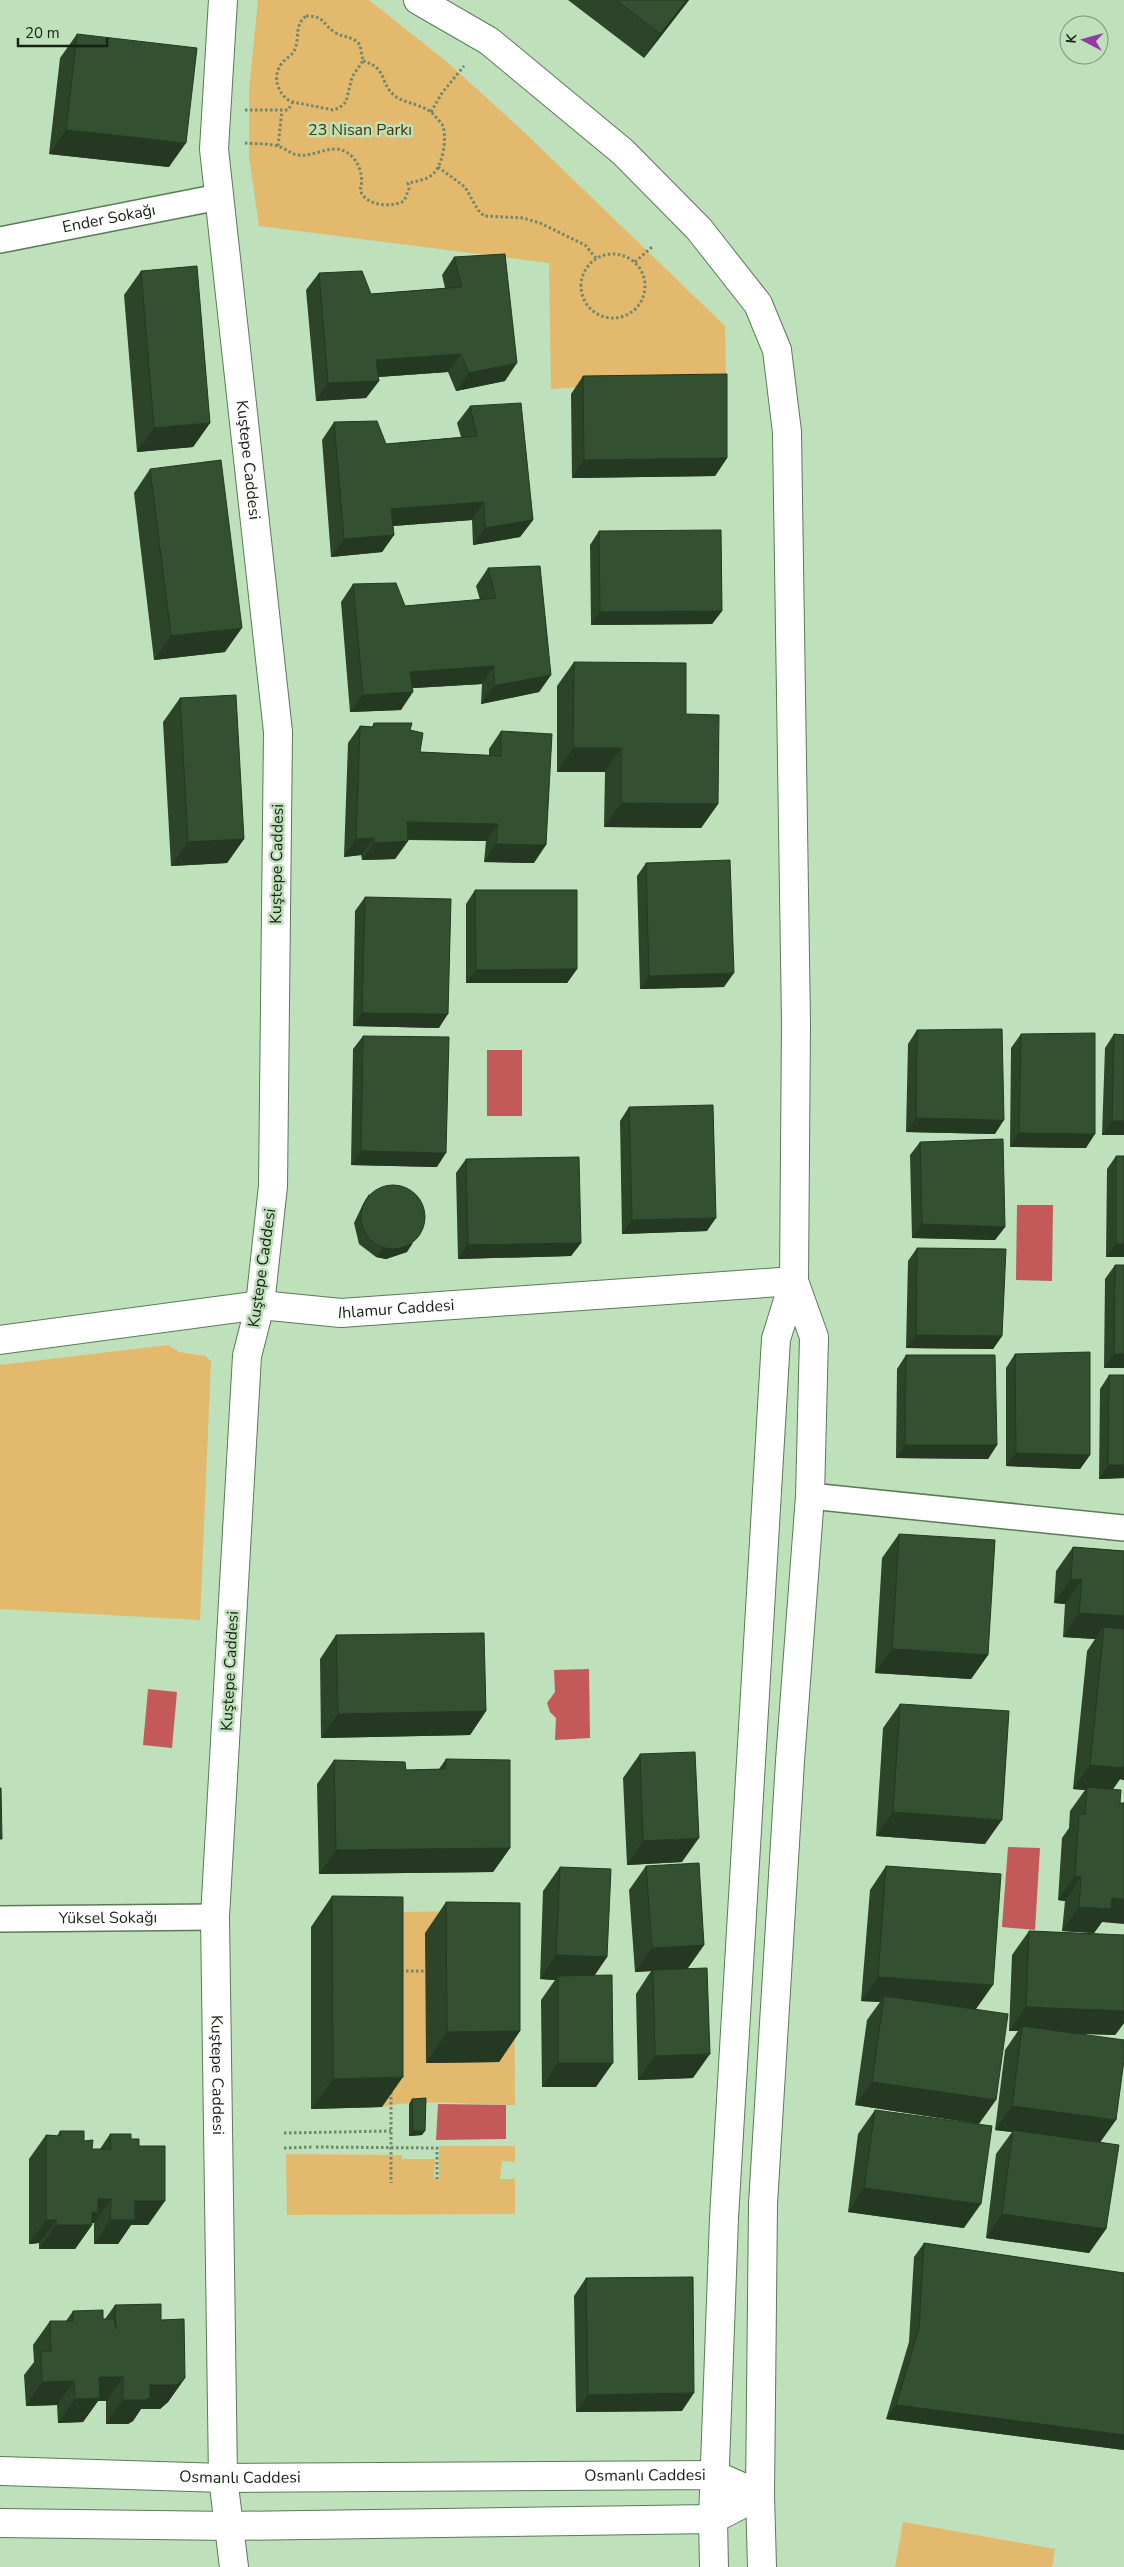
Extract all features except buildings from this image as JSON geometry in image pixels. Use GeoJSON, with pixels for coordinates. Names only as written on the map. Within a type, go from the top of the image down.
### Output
{"type":"FeatureCollection","features":[{"type":"Feature","properties":{"kind":"street","name":"Kuştepe Caddesi"},"geometry":{"type":"LineString","coordinates":[[223,0],[214,149],[278,732],[273,1186],[260,1305],[247,1356],[215,1917],[223,2478],[234,2567]]}},
{"type":"Feature","properties":{"kind":"street"},"geometry":{"type":"LineString","coordinates":[[418,0],[489,41],[623,152],[699,229],[758,304],[777,350],[787,432],[796,1023],[794,1281],[776,1339],[724,2218],[713,2519],[714,2567]]}},
{"type":"Feature","properties":{"kind":"street"},"geometry":{"type":"LineString","coordinates":[[455,0],[489,41]]}},
{"type":"Feature","properties":{"kind":"street","name":"Ender Sokağı"},"geometry":{"type":"LineString","coordinates":[[0,240],[219,197]]}},
{"type":"Feature","properties":{"kind":"street"},"geometry":{"type":"LineString","coordinates":[[762,2567],[760,2495],[763,2204],[790,1761],[810,1496],[814,1337],[794,1281]]}},
{"type":"Feature","properties":{"kind":"street","name":"Ihlamur Caddesi"},"geometry":{"type":"LineString","coordinates":[[0,1340],[260,1305],[341,1313],[794,1281]]}},
{"type":"Feature","properties":{"kind":"street"},"geometry":{"type":"LineString","coordinates":[[767,1496],[810,1496],[1124,1528]]}},
{"type":"Feature","properties":{"kind":"street","name":"Yüksel Sokağı"},"geometry":{"type":"LineString","coordinates":[[0,1919],[215,1917]]}},
{"type":"Feature","properties":{"kind":"street","name":"Osmanlı Caddesi"},"geometry":{"type":"LineString","coordinates":[[0,2471],[223,2478],[715,2475],[760,2495]]}},
{"type":"Feature","properties":{"kind":"street"},"geometry":{"type":"LineString","coordinates":[[0,2523],[230,2526],[713,2519],[760,2495]]}},
{"type":"Feature","properties":{"kind":"path"},"geometry":{"type":"LineString","coordinates":[[306,16],[320,17],[336,33],[356,40],[360,45],[363,60],[352,77],[346,102],[340,108],[333,110],[293,102],[287,100],[278,88],[277,72],[280,65],[294,52],[298,24],[306,16]]}},
{"type":"Feature","properties":{"kind":"path"},"geometry":{"type":"LineString","coordinates":[[245,143],[278,146],[296,154],[309,156],[334,149],[342,150],[360,166],[363,176],[361,194],[369,201],[382,205],[396,205],[404,201],[409,189],[408,183],[425,180],[438,167],[445,134],[442,124],[431,112],[395,95],[389,88],[381,70],[363,60]]}},
{"type":"Feature","properties":{"kind":"path"},"geometry":{"type":"LineString","coordinates":[[431,112],[442,92],[464,66]]}},
{"type":"Feature","properties":{"kind":"path"},"geometry":{"type":"LineString","coordinates":[[245,110],[288,110],[293,102]]}},
{"type":"Feature","properties":{"kind":"path"},"geometry":{"type":"LineString","coordinates":[[278,146],[282,111]]}},
{"type":"Feature","properties":{"kind":"path"},"geometry":{"type":"LineString","coordinates":[[438,167],[465,187],[478,210],[484,216],[523,218],[540,223],[585,244],[596,258]]}},
{"type":"Feature","properties":{"kind":"path"},"geometry":{"type":"LineString","coordinates":[[635,262],[652,247]]}},
{"type":"Feature","properties":{"kind":"path"},"geometry":{"type":"LineString","coordinates":[[613,252],[630,257],[635,262],[642,270],[646,287],[642,303],[630,314],[614,318],[598,315],[586,304],[581,288],[584,271],[596,258],[613,252]]}},
{"type":"Feature","properties":{"kind":"path"},"geometry":{"type":"LineString","coordinates":[[399,1971],[425,1971]]}},
{"type":"Feature","properties":{"kind":"path"},"geometry":{"type":"LineString","coordinates":[[391,2082],[391,2183]]}},
{"type":"Feature","properties":{"kind":"path"},"geometry":{"type":"LineString","coordinates":[[284,2133],[391,2131]]}},
{"type":"Feature","properties":{"kind":"path"},"geometry":{"type":"LineString","coordinates":[[284,2148],[392,2146],[437,2148],[437,2179]]}},
{"type":"Feature","properties":{"kind":"green space","name":"23 Nisan Parkı"},"geometry":{"type":"Polygon","coordinates":[[[258,0],[369,0],[447,62],[525,133],[725,326],[726,378],[551,389],[549,263],[259,226],[249,157],[249,90],[258,0]]]}},
{"type":"Feature","properties":{"kind":"green space"},"geometry":{"type":"Polygon","coordinates":[[[168,1345],[179,1352],[205,1356],[211,1361],[200,1620],[0,1609],[0,1365],[168,1345]]]}},
{"type":"Feature","properties":{"kind":"green space"},"geometry":{"type":"Polygon","coordinates":[[[514,1911],[515,2105],[430,2102],[396,2104],[382,2107],[381,1912],[514,1911]],[[425,1933],[426,2062],[499,2061],[425,1933]]]}},
{"type":"Feature","properties":{"kind":"green space"},"geometry":{"type":"Polygon","coordinates":[[[439,2146],[515,2146],[515,2162],[502,2161],[500,2179],[515,2179],[515,2214],[287,2215],[286,2154],[402,2155],[402,2159],[435,2159],[434,2179],[439,2179],[439,2146]]]}},
{"type":"Feature","properties":{"kind":"green space"},"geometry":{"type":"Polygon","coordinates":[[[903,2522],[1055,2549],[1052,2567],[895,2567],[903,2522]]]}},
{"type":"Feature","properties":{"kind":"shaded area"},"geometry":{"type":"Polygon","coordinates":[[[487,1050],[522,1050],[522,1116],[487,1116],[487,1050]]]}},
{"type":"Feature","properties":{"kind":"shaded area"},"geometry":{"type":"Polygon","coordinates":[[[1017,1205],[1053,1205],[1052,1281],[1016,1280],[1017,1205]]]}},
{"type":"Feature","properties":{"kind":"shaded area"},"geometry":{"type":"Polygon","coordinates":[[[589,1669],[590,1738],[555,1740],[556,1718],[550,1712],[547,1703],[555,1692],[554,1670],[589,1669]]]}},
{"type":"Feature","properties":{"kind":"shaded area"},"geometry":{"type":"Polygon","coordinates":[[[148,1689],[177,1692],[172,1748],[143,1745],[148,1689]]]}},
{"type":"Feature","properties":{"kind":"shaded area"},"geometry":{"type":"Polygon","coordinates":[[[1008,1847],[1040,1848],[1035,1930],[1002,1927],[1008,1847]]]}},
{"type":"Feature","properties":{"kind":"shaded area"},"geometry":{"type":"Polygon","coordinates":[[[438,2104],[506,2105],[506,2139],[436,2140],[438,2104]]]}}]}
